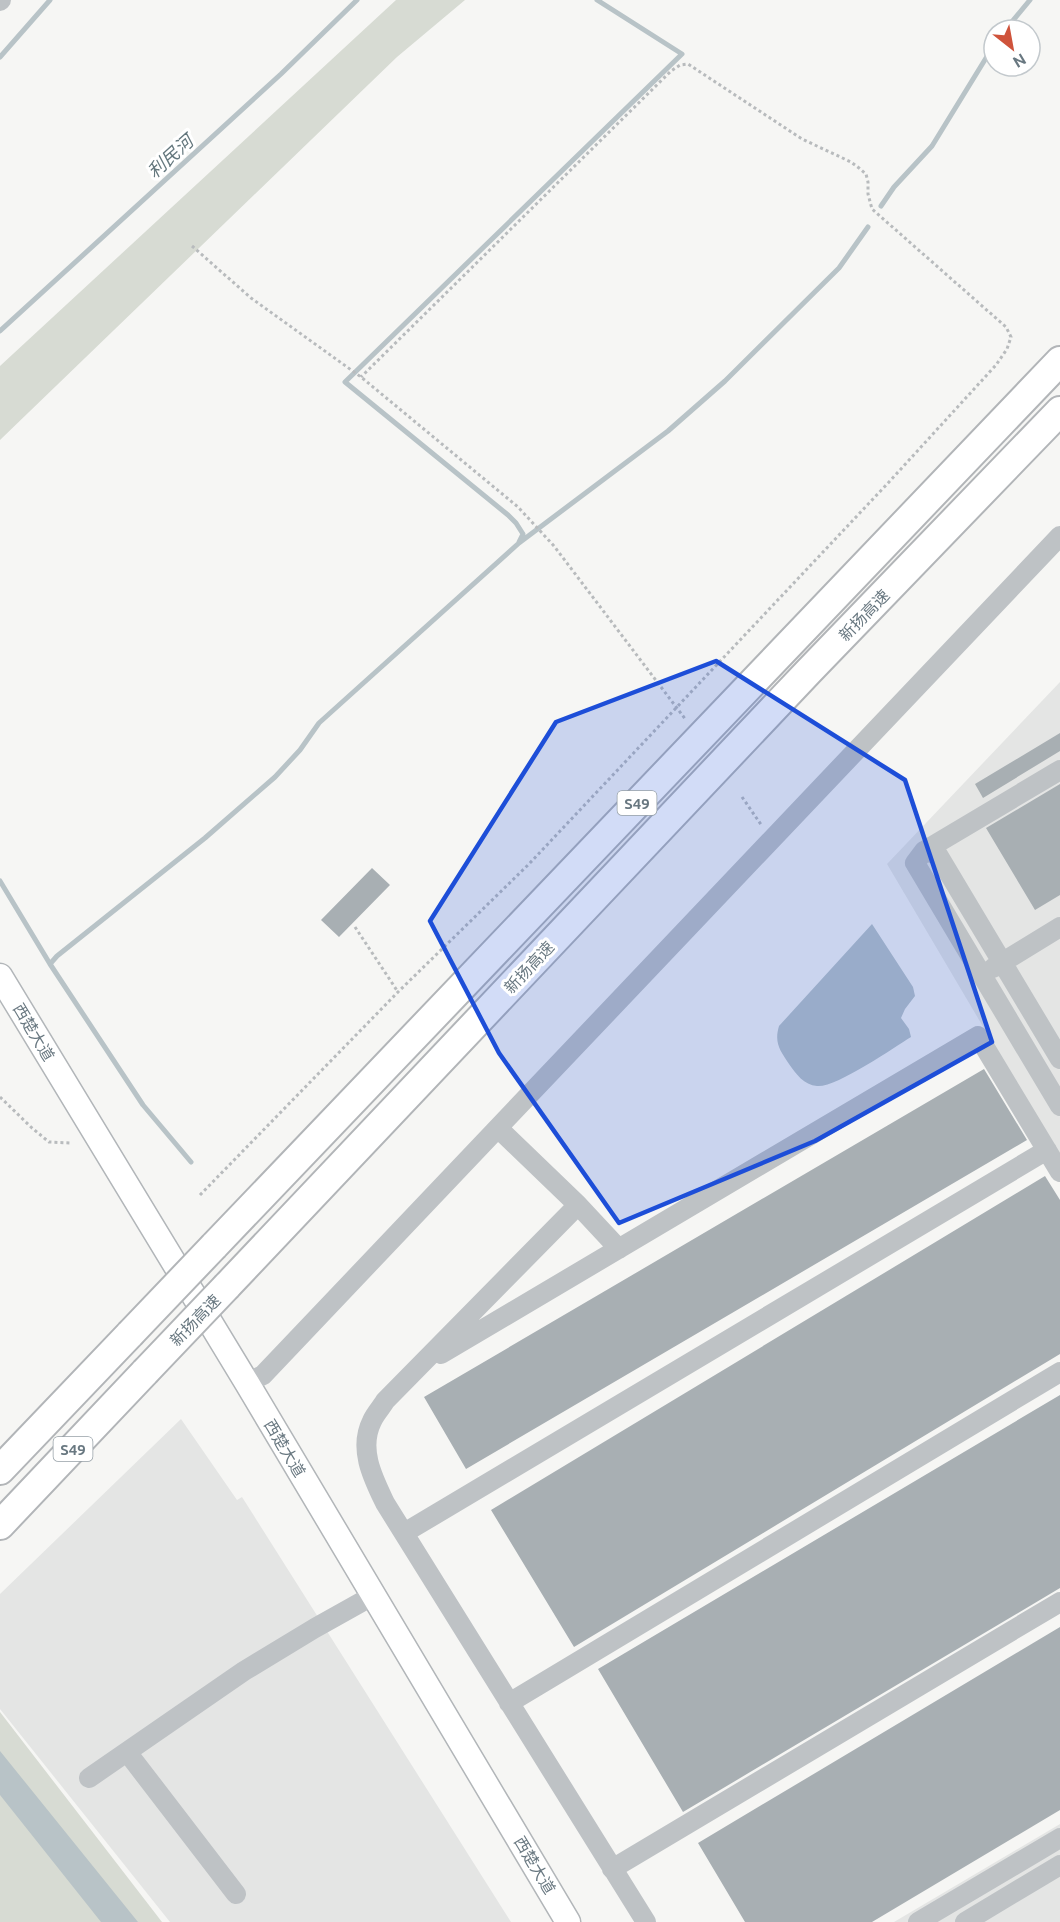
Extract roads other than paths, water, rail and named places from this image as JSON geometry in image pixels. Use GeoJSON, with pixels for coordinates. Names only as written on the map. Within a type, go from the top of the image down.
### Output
{"type":"FeatureCollection","features":[{"type":"Feature","properties":{"kind":"highway","name":"新扬高速"},"geometry":{"type":"LineString","coordinates":[[0,1470],[1060,361]]}},
{"type":"Feature","properties":{"kind":"highway","name":"新扬高速"},"geometry":{"type":"LineString","coordinates":[[0,1525],[809,671],[1060,411]]}},
{"type":"Feature","properties":{"kind":"main road","name":"西楚大道"},"geometry":{"type":"LineString","coordinates":[[0,976],[568,1922]]}},
{"type":"Feature","properties":{"kind":"street"},"geometry":{"type":"LineString","coordinates":[[246,1383],[263,1375],[1060,536]]}},
{"type":"Feature","properties":{"kind":"street"},"geometry":{"type":"LineString","coordinates":[[1060,770],[924,851],[915,863],[1060,1106]]}},
{"type":"Feature","properties":{"kind":"street"},"geometry":{"type":"LineString","coordinates":[[924,851],[938,855],[1060,1059]]}},
{"type":"Feature","properties":{"kind":"street"},"geometry":{"type":"LineString","coordinates":[[982,975],[1060,927]]}},
{"type":"Feature","properties":{"kind":"street"},"geometry":{"type":"LineString","coordinates":[[417,1369],[978,1036],[1060,1173]]}},
{"type":"Feature","properties":{"kind":"street"},"geometry":{"type":"LineString","coordinates":[[498,1128],[578,1205],[619,1249]]}},
{"type":"Feature","properties":{"kind":"street"},"geometry":{"type":"LineString","coordinates":[[404,1533],[1047,1150]]}},
{"type":"Feature","properties":{"kind":"street"},"geometry":{"type":"LineString","coordinates":[[578,1205],[385,1401],[371,1422],[365,1444],[372,1474],[385,1503],[646,1922]]}},
{"type":"Feature","properties":{"kind":"street"},"geometry":{"type":"LineString","coordinates":[[509,1702],[1060,1372]]}},
{"type":"Feature","properties":{"kind":"street"},"geometry":{"type":"LineString","coordinates":[[90,1778],[244,1671],[374,1596]]}},
{"type":"Feature","properties":{"kind":"street"},"geometry":{"type":"LineString","coordinates":[[612,1869],[1060,1602]]}},
{"type":"Feature","properties":{"kind":"street"},"geometry":{"type":"LineString","coordinates":[[127,1752],[236,1894]]}},
{"type":"Feature","properties":{"kind":"street"},"geometry":{"type":"LineString","coordinates":[[918,1922],[1060,1838]]}},
{"type":"Feature","properties":{"kind":"street"},"geometry":{"type":"LineString","coordinates":[[965,1922],[1059,1867]]}},
{"type":"Feature","properties":{"kind":"waterway"},"geometry":{"type":"LineString","coordinates":[[0,57],[50,0]]}},
{"type":"Feature","properties":{"kind":"waterway","name":"利民河"},"geometry":{"type":"LineString","coordinates":[[0,331],[281,74],[357,0]]}},
{"type":"Feature","properties":{"kind":"waterway"},"geometry":{"type":"LineString","coordinates":[[519,542],[523,534],[508,515],[345,382],[682,54],[597,0]]}},
{"type":"Feature","properties":{"kind":"waterway"},"geometry":{"type":"LineString","coordinates":[[1015,18],[1030,0]]}},
{"type":"Feature","properties":{"kind":"waterway"},"geometry":{"type":"LineString","coordinates":[[881,206],[894,187],[932,146],[982,65]]}},
{"type":"Feature","properties":{"kind":"waterway"},"geometry":{"type":"LineString","coordinates":[[50,964],[205,838],[275,777],[300,750],[319,723],[519,543],[668,431],[725,381],[839,268],[868,227]]}},
{"type":"Feature","properties":{"kind":"waterway"},"geometry":{"type":"LineString","coordinates":[[0,881],[50,964],[143,1105],[191,1162]]}}]}
